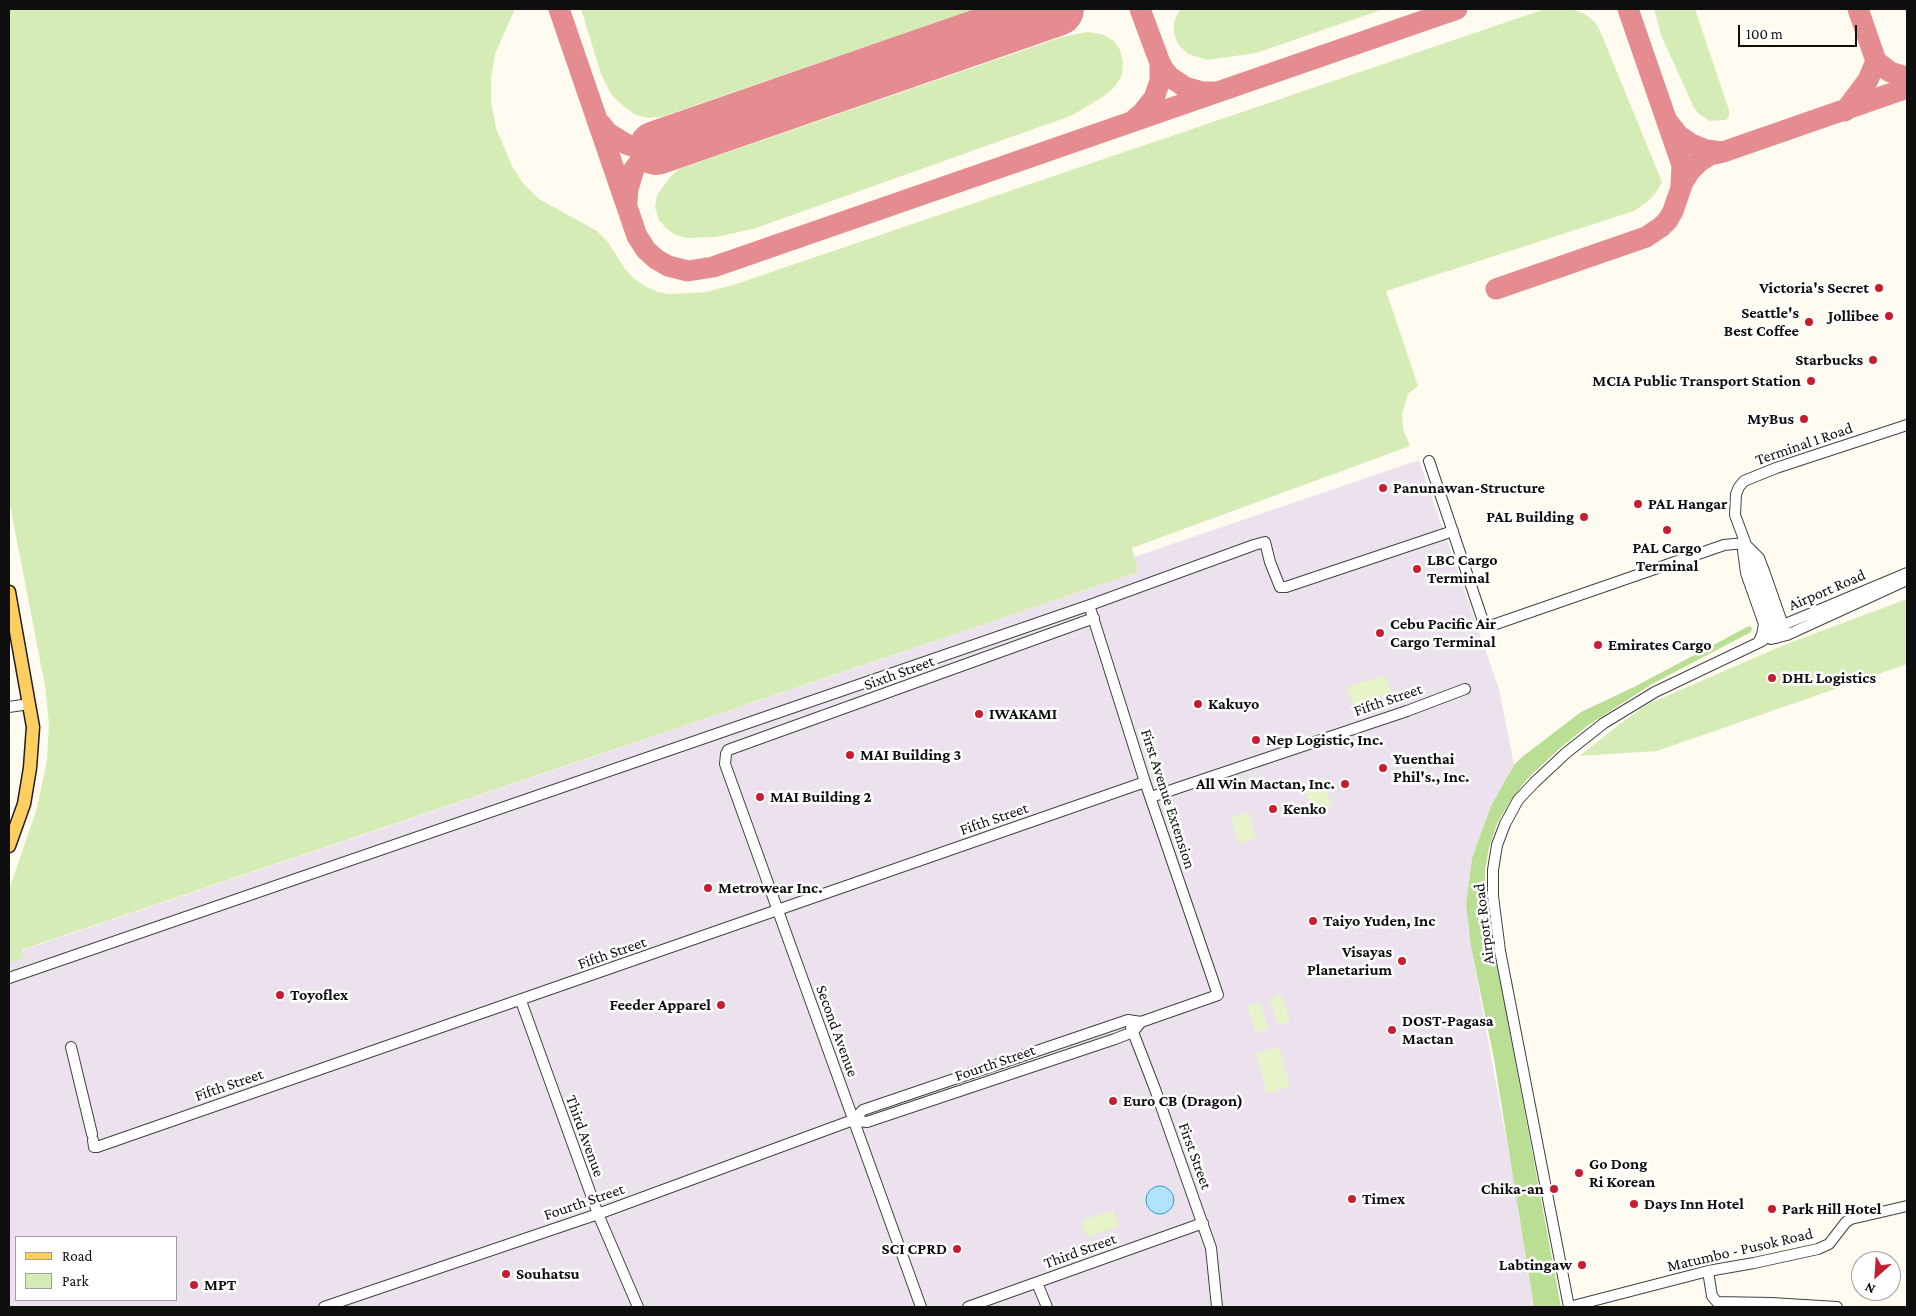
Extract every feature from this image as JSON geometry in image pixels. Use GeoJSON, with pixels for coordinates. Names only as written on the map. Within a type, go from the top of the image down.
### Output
{"type":"FeatureCollection","features":[{"type":"Feature","properties":{"kind":"main road"},"geometry":{"type":"LineString","coordinates":[[9,592],[32,727],[30,768],[24,804],[9,846]]}},
{"type":"Feature","properties":{"kind":"street","name":"Terminal 1 Road"},"geometry":{"type":"LineString","coordinates":[[1774,635],[1757,574],[1735,515],[1736,494],[1744,481],[1776,468],[1907,425]]}},
{"type":"Feature","properties":{"kind":"street"},"geometry":{"type":"LineString","coordinates":[[1429,462],[1483,621],[1488,625],[1493,625],[1724,545],[1744,543]]}},
{"type":"Feature","properties":{"kind":"street"},"geometry":{"type":"LineString","coordinates":[[9,978],[1090,605],[1254,545],[1265,542],[1270,562],[1280,586],[1286,587],[1452,532]]}},
{"type":"Feature","properties":{"kind":"street","name":"Terminal 1 Road"},"geometry":{"type":"LineString","coordinates":[[1744,543],[1759,558],[1773,592],[1785,630]]}},
{"type":"Feature","properties":{"kind":"street","name":"Terminal 1 Road"},"geometry":{"type":"LineString","coordinates":[[1744,543],[1746,573],[1764,624],[1759,642]]}},
{"type":"Feature","properties":{"kind":"street","name":"Airport Road"},"geometry":{"type":"LineString","coordinates":[[1569,1307],[1500,951],[1493,896],[1493,870],[1497,845],[1505,824],[1518,800],[1566,753],[1604,723],[1655,692],[1907,572]]}},
{"type":"Feature","properties":{"kind":"street","name":"Airport Road"},"geometry":{"type":"LineString","coordinates":[[1785,630],[1907,580]]}},
{"type":"Feature","properties":{"kind":"street","name":"Sixth Street"},"geometry":{"type":"LineString","coordinates":[[725,764],[728,750],[1092,615]]}},
{"type":"Feature","properties":{"kind":"street","name":"First Avenue Extension"},"geometry":{"type":"LineString","coordinates":[[1092,615],[1150,797],[1218,995]]}},
{"type":"Feature","properties":{"kind":"street","name":"Fifth Street"},"geometry":{"type":"LineString","coordinates":[[1150,797],[1465,689]]}},
{"type":"Feature","properties":{"kind":"street"},"geometry":{"type":"LineString","coordinates":[[9,708],[28,704]]}},
{"type":"Feature","properties":{"kind":"street","name":"Second Avenue"},"geometry":{"type":"LineString","coordinates":[[725,764],[921,1307]]}},
{"type":"Feature","properties":{"kind":"street","name":"Fifth Street"},"geometry":{"type":"LineString","coordinates":[[71,1047],[94,1147],[97,1147],[1146,782]]}},
{"type":"Feature","properties":{"kind":"street","name":"Fourth Street"},"geometry":{"type":"LineString","coordinates":[[324,1307],[598,1214],[852,1120],[863,1110],[1128,1020],[1141,1022],[1218,995]]}},
{"type":"Feature","properties":{"kind":"street","name":"Third Avenue"},"geometry":{"type":"LineString","coordinates":[[521,1000],[598,1214],[638,1307]]}},
{"type":"Feature","properties":{"kind":"street","name":"First Street"},"geometry":{"type":"LineString","coordinates":[[1128,1020],[1211,1248],[1216,1307]]}},
{"type":"Feature","properties":{"kind":"street"},"geometry":{"type":"LineString","coordinates":[[1133,1032],[1141,1022]]}},
{"type":"Feature","properties":{"kind":"street"},"geometry":{"type":"LineString","coordinates":[[1111,1026],[1115,1039]]}},
{"type":"Feature","properties":{"kind":"street","name":"Fourth Street"},"geometry":{"type":"LineString","coordinates":[[852,1120],[867,1122],[1133,1032]]}},
{"type":"Feature","properties":{"kind":"street"},"geometry":{"type":"LineString","coordinates":[[1052,1046],[1057,1058]]}},
{"type":"Feature","properties":{"kind":"street"},"geometry":{"type":"LineString","coordinates":[[1001,1063],[1005,1076]]}},
{"type":"Feature","properties":{"kind":"street"},"geometry":{"type":"LineString","coordinates":[[954,1079],[959,1091]]}},
{"type":"Feature","properties":{"kind":"street","name":"Matumbo - Pusok Road"},"geometry":{"type":"LineString","coordinates":[[1569,1307],[1708,1271],[1818,1250],[1829,1244],[1846,1222],[1851,1219],[1907,1206]]}},
{"type":"Feature","properties":{"kind":"street","name":"Third Street"},"geometry":{"type":"LineString","coordinates":[[968,1307],[1203,1223]]}},
{"type":"Feature","properties":{"kind":"street"},"geometry":{"type":"LineString","coordinates":[[1708,1271],[1712,1296],[1717,1302],[1837,1307]]}},
{"type":"Feature","properties":{"kind":"street"},"geometry":{"type":"LineString","coordinates":[[1037,1283],[1047,1307]]}},
{"type":"Feature","properties":{"kind":"shaded area"},"geometry":{"type":"Polygon","coordinates":[[[1419,460],[1499,689],[1514,765],[1491,806],[1472,858],[1466,904],[1471,947],[1514,1181],[1534,1307],[9,1307],[9,963],[23,958],[20,951],[1138,572],[1134,557],[1419,460]]]}},
{"type":"Feature","properties":{"kind":"green space"},"geometry":{"type":"Polygon","coordinates":[[[9,9],[515,9],[495,54],[491,79],[491,102],[496,128],[512,166],[523,183],[539,199],[597,231],[608,242],[633,278],[658,292],[669,294],[707,292],[736,284],[1545,9],[1571,9],[1585,14],[1595,22],[1662,182],[1655,194],[1634,211],[1386,291],[1418,386],[1408,394],[1402,414],[1403,429],[1410,446],[1132,548],[1138,572],[21,950],[24,958],[9,963],[9,890],[37,808],[47,760],[49,723],[45,686],[9,500],[9,9]]]}},
{"type":"Feature","properties":{"kind":"green space"},"geometry":{"type":"Polygon","coordinates":[[[581,9],[975,9],[661,117],[648,118],[636,115],[611,94],[601,74],[581,9]]]}},
{"type":"Feature","properties":{"kind":"green space"},"geometry":{"type":"Polygon","coordinates":[[[1180,9],[1384,9],[1256,53],[1207,60],[1188,54],[1178,44],[1174,33],[1174,22],[1180,9]]]}},
{"type":"Feature","properties":{"kind":"green space"},"geometry":{"type":"Polygon","coordinates":[[[1654,9],[1695,9],[1729,110],[1729,116],[1726,120],[1710,121],[1699,114],[1694,108],[1661,35],[1654,9]]]}},
{"type":"Feature","properties":{"kind":"green space"},"geometry":{"type":"Polygon","coordinates":[[[1087,32],[1102,34],[1114,41],[1120,50],[1123,62],[1122,75],[1107,94],[1073,115],[753,229],[716,237],[687,238],[676,235],[659,220],[655,207],[657,195],[670,177],[679,169],[1062,37],[1087,32]]]}},
{"type":"Feature","properties":{"kind":"green space"},"geometry":{"type":"Polygon","coordinates":[[[1907,599],[1907,664],[1657,751],[1580,756],[1646,705],[1784,645],[1907,599]]]}},
{"type":"Feature","properties":{"kind":"green space"},"geometry":{"type":"Polygon","coordinates":[[[1749,626],[1752,628],[1751,632],[1652,684],[1587,726],[1558,750],[1528,778],[1511,800],[1497,824],[1489,847],[1485,871],[1485,898],[1561,1307],[1534,1307],[1494,1059],[1471,947],[1466,904],[1472,858],[1491,806],[1514,765],[1522,757],[1581,712],[1634,687],[1749,626]]]}},
{"type":"Feature","properties":{"kind":"green space"},"geometry":{"type":"Polygon","coordinates":[[[1385,675],[1392,694],[1353,706],[1347,687],[1385,675]]]}},
{"type":"Feature","properties":{"kind":"green space"},"geometry":{"type":"Polygon","coordinates":[[[1322,777],[1332,807],[1313,814],[1303,784],[1322,777]]]}},
{"type":"Feature","properties":{"kind":"green space"},"geometry":{"type":"Polygon","coordinates":[[[1248,812],[1256,838],[1238,844],[1231,817],[1248,812]]]}},
{"type":"Feature","properties":{"kind":"green space"},"geometry":{"type":"Polygon","coordinates":[[[1281,994],[1290,1021],[1278,1025],[1269,999],[1281,994]]]}},
{"type":"Feature","properties":{"kind":"green space"},"geometry":{"type":"Polygon","coordinates":[[[1259,1002],[1269,1029],[1256,1033],[1247,1006],[1259,1002]]]}},
{"type":"Feature","properties":{"kind":"green space"},"geometry":{"type":"Polygon","coordinates":[[[1279,1047],[1290,1087],[1267,1093],[1256,1053],[1279,1047]]]}},
{"type":"Feature","properties":{"kind":"green space"},"geometry":{"type":"Polygon","coordinates":[[[1113,1210],[1119,1226],[1087,1237],[1081,1221],[1113,1210]]]}},
{"type":"Feature","properties":{"kind":"water"},"geometry":{"type":"Polygon","coordinates":[[[1160,1186],[1170,1190],[1174,1200],[1170,1210],[1160,1214],[1150,1210],[1146,1200],[1150,1190],[1160,1186]]]}},
{"type":"Feature","properties":{"kind":"taxiway"},"geometry":{"type":"LineString","coordinates":[[559,9],[637,236],[646,250],[656,259],[668,266],[688,271],[713,267],[1457,9]]}},
{"type":"Feature","properties":{"kind":"taxiway"},"geometry":{"type":"LineString","coordinates":[[1140,9],[1160,63],[1170,77],[1185,87],[1203,92],[1213,92]]}},
{"type":"Feature","properties":{"kind":"taxiway"},"geometry":{"type":"LineString","coordinates":[[1628,9],[1682,165],[1681,186]]}},
{"type":"Feature","properties":{"kind":"taxiway"},"geometry":{"type":"LineString","coordinates":[[1858,9],[1876,61],[1890,72],[1907,77]]}},
{"type":"Feature","properties":{"kind":"taxiway"},"geometry":{"type":"LineString","coordinates":[[1845,111],[1868,80],[1876,61]]}},
{"type":"Feature","properties":{"kind":"taxiway"},"geometry":{"type":"LineString","coordinates":[[1135,119],[1154,98],[1160,81],[1160,63]]}},
{"type":"Feature","properties":{"kind":"taxiway"},"geometry":{"type":"LineString","coordinates":[[1668,122],[1678,135],[1691,144],[1706,150],[1723,152],[1907,88]]}},
{"type":"Feature","properties":{"kind":"taxiway"},"geometry":{"type":"LineString","coordinates":[[600,123],[608,133],[626,144],[635,147],[656,148]]}},
{"type":"Feature","properties":{"kind":"taxiway"},"geometry":{"type":"LineString","coordinates":[[627,201],[628,189],[634,169],[647,153],[656,148]]}},
{"type":"Feature","properties":{"kind":"taxiway"},"geometry":{"type":"LineString","coordinates":[[1496,289],[1646,237],[1668,220],[1683,182],[1690,171],[1710,155],[1723,152]]}},
{"type":"Feature","properties":{"kind":"runway"},"geometry":{"type":"LineString","coordinates":[[656,148],[1057,9]]}},
{"type":"Feature","properties":{"kind":"place","name":"Victoria's Secret"},"geometry":{"type":"Point","coordinates":[1879,288]}},
{"type":"Feature","properties":{"kind":"place","name":"Jollibee"},"geometry":{"type":"Point","coordinates":[1889,316]}},
{"type":"Feature","properties":{"kind":"place","name":"Seattle's Best Coffee"},"geometry":{"type":"Point","coordinates":[1809,322]}},
{"type":"Feature","properties":{"kind":"place","name":"Starbucks"},"geometry":{"type":"Point","coordinates":[1873,360]}},
{"type":"Feature","properties":{"kind":"place","name":"MCIA Public Transport Station"},"geometry":{"type":"Point","coordinates":[1811,381]}},
{"type":"Feature","properties":{"kind":"place","name":"MyBus"},"geometry":{"type":"Point","coordinates":[1804,419]}},
{"type":"Feature","properties":{"kind":"place","name":"Panunawan-Structure"},"geometry":{"type":"Point","coordinates":[1383,488]}},
{"type":"Feature","properties":{"kind":"place","name":"PAL Hangar"},"geometry":{"type":"Point","coordinates":[1638,504]}},
{"type":"Feature","properties":{"kind":"place","name":"PAL Building"},"geometry":{"type":"Point","coordinates":[1584,517]}},
{"type":"Feature","properties":{"kind":"place","name":"PAL Cargo Terminal"},"geometry":{"type":"Point","coordinates":[1667,530]}},
{"type":"Feature","properties":{"kind":"place","name":"LBC Cargo Terminal"},"geometry":{"type":"Point","coordinates":[1417,569]}},
{"type":"Feature","properties":{"kind":"place","name":"Cebu Pacific Air Cargo Terminal"},"geometry":{"type":"Point","coordinates":[1380,633]}},
{"type":"Feature","properties":{"kind":"place","name":"Emirates Cargo"},"geometry":{"type":"Point","coordinates":[1598,645]}},
{"type":"Feature","properties":{"kind":"place","name":"DHL Logistics"},"geometry":{"type":"Point","coordinates":[1772,678]}},
{"type":"Feature","properties":{"kind":"place","name":"Kakuyo"},"geometry":{"type":"Point","coordinates":[1198,704]}},
{"type":"Feature","properties":{"kind":"place","name":"IWAKAMI"},"geometry":{"type":"Point","coordinates":[979,714]}},
{"type":"Feature","properties":{"kind":"place","name":"Nep Logistic, Inc."},"geometry":{"type":"Point","coordinates":[1256,740]}},
{"type":"Feature","properties":{"kind":"place","name":"MAI Building 3"},"geometry":{"type":"Point","coordinates":[850,755]}},
{"type":"Feature","properties":{"kind":"place","name":"Yuenthai Phil's., Inc."},"geometry":{"type":"Point","coordinates":[1383,768]}},
{"type":"Feature","properties":{"kind":"place","name":"All Win Mactan, Inc."},"geometry":{"type":"Point","coordinates":[1345,784]}},
{"type":"Feature","properties":{"kind":"place","name":"MAI Building 2"},"geometry":{"type":"Point","coordinates":[760,797]}},
{"type":"Feature","properties":{"kind":"place","name":"Kenko"},"geometry":{"type":"Point","coordinates":[1273,809]}},
{"type":"Feature","properties":{"kind":"place","name":"Metrowear Inc."},"geometry":{"type":"Point","coordinates":[708,888]}},
{"type":"Feature","properties":{"kind":"place","name":"Taiyo Yuden, Inc"},"geometry":{"type":"Point","coordinates":[1313,921]}},
{"type":"Feature","properties":{"kind":"place","name":"Visayas Planetarium"},"geometry":{"type":"Point","coordinates":[1402,961]}},
{"type":"Feature","properties":{"kind":"place","name":"Toyoflex"},"geometry":{"type":"Point","coordinates":[280,995]}},
{"type":"Feature","properties":{"kind":"place","name":"Feeder Apparel"},"geometry":{"type":"Point","coordinates":[721,1005]}},
{"type":"Feature","properties":{"kind":"place","name":"DOST-Pagasa Mactan"},"geometry":{"type":"Point","coordinates":[1392,1030]}},
{"type":"Feature","properties":{"kind":"place","name":"Euro CB (Dragon)"},"geometry":{"type":"Point","coordinates":[1113,1101]}},
{"type":"Feature","properties":{"kind":"place","name":"Go Dong Ri Korean"},"geometry":{"type":"Point","coordinates":[1579,1173]}},
{"type":"Feature","properties":{"kind":"place","name":"Chika-an"},"geometry":{"type":"Point","coordinates":[1554,1189]}},
{"type":"Feature","properties":{"kind":"place","name":"Timex"},"geometry":{"type":"Point","coordinates":[1352,1199]}},
{"type":"Feature","properties":{"kind":"place","name":"Days Inn Hotel"},"geometry":{"type":"Point","coordinates":[1634,1204]}},
{"type":"Feature","properties":{"kind":"place","name":"Park Hill Hotel"},"geometry":{"type":"Point","coordinates":[1772,1209]}},
{"type":"Feature","properties":{"kind":"place","name":"SCI CPRD"},"geometry":{"type":"Point","coordinates":[957,1249]}},
{"type":"Feature","properties":{"kind":"place","name":"Labtingaw"},"geometry":{"type":"Point","coordinates":[1582,1265]}},
{"type":"Feature","properties":{"kind":"place","name":"Souhatsu"},"geometry":{"type":"Point","coordinates":[506,1274]}},
{"type":"Feature","properties":{"kind":"place","name":"MPT"},"geometry":{"type":"Point","coordinates":[194,1285]}}]}
